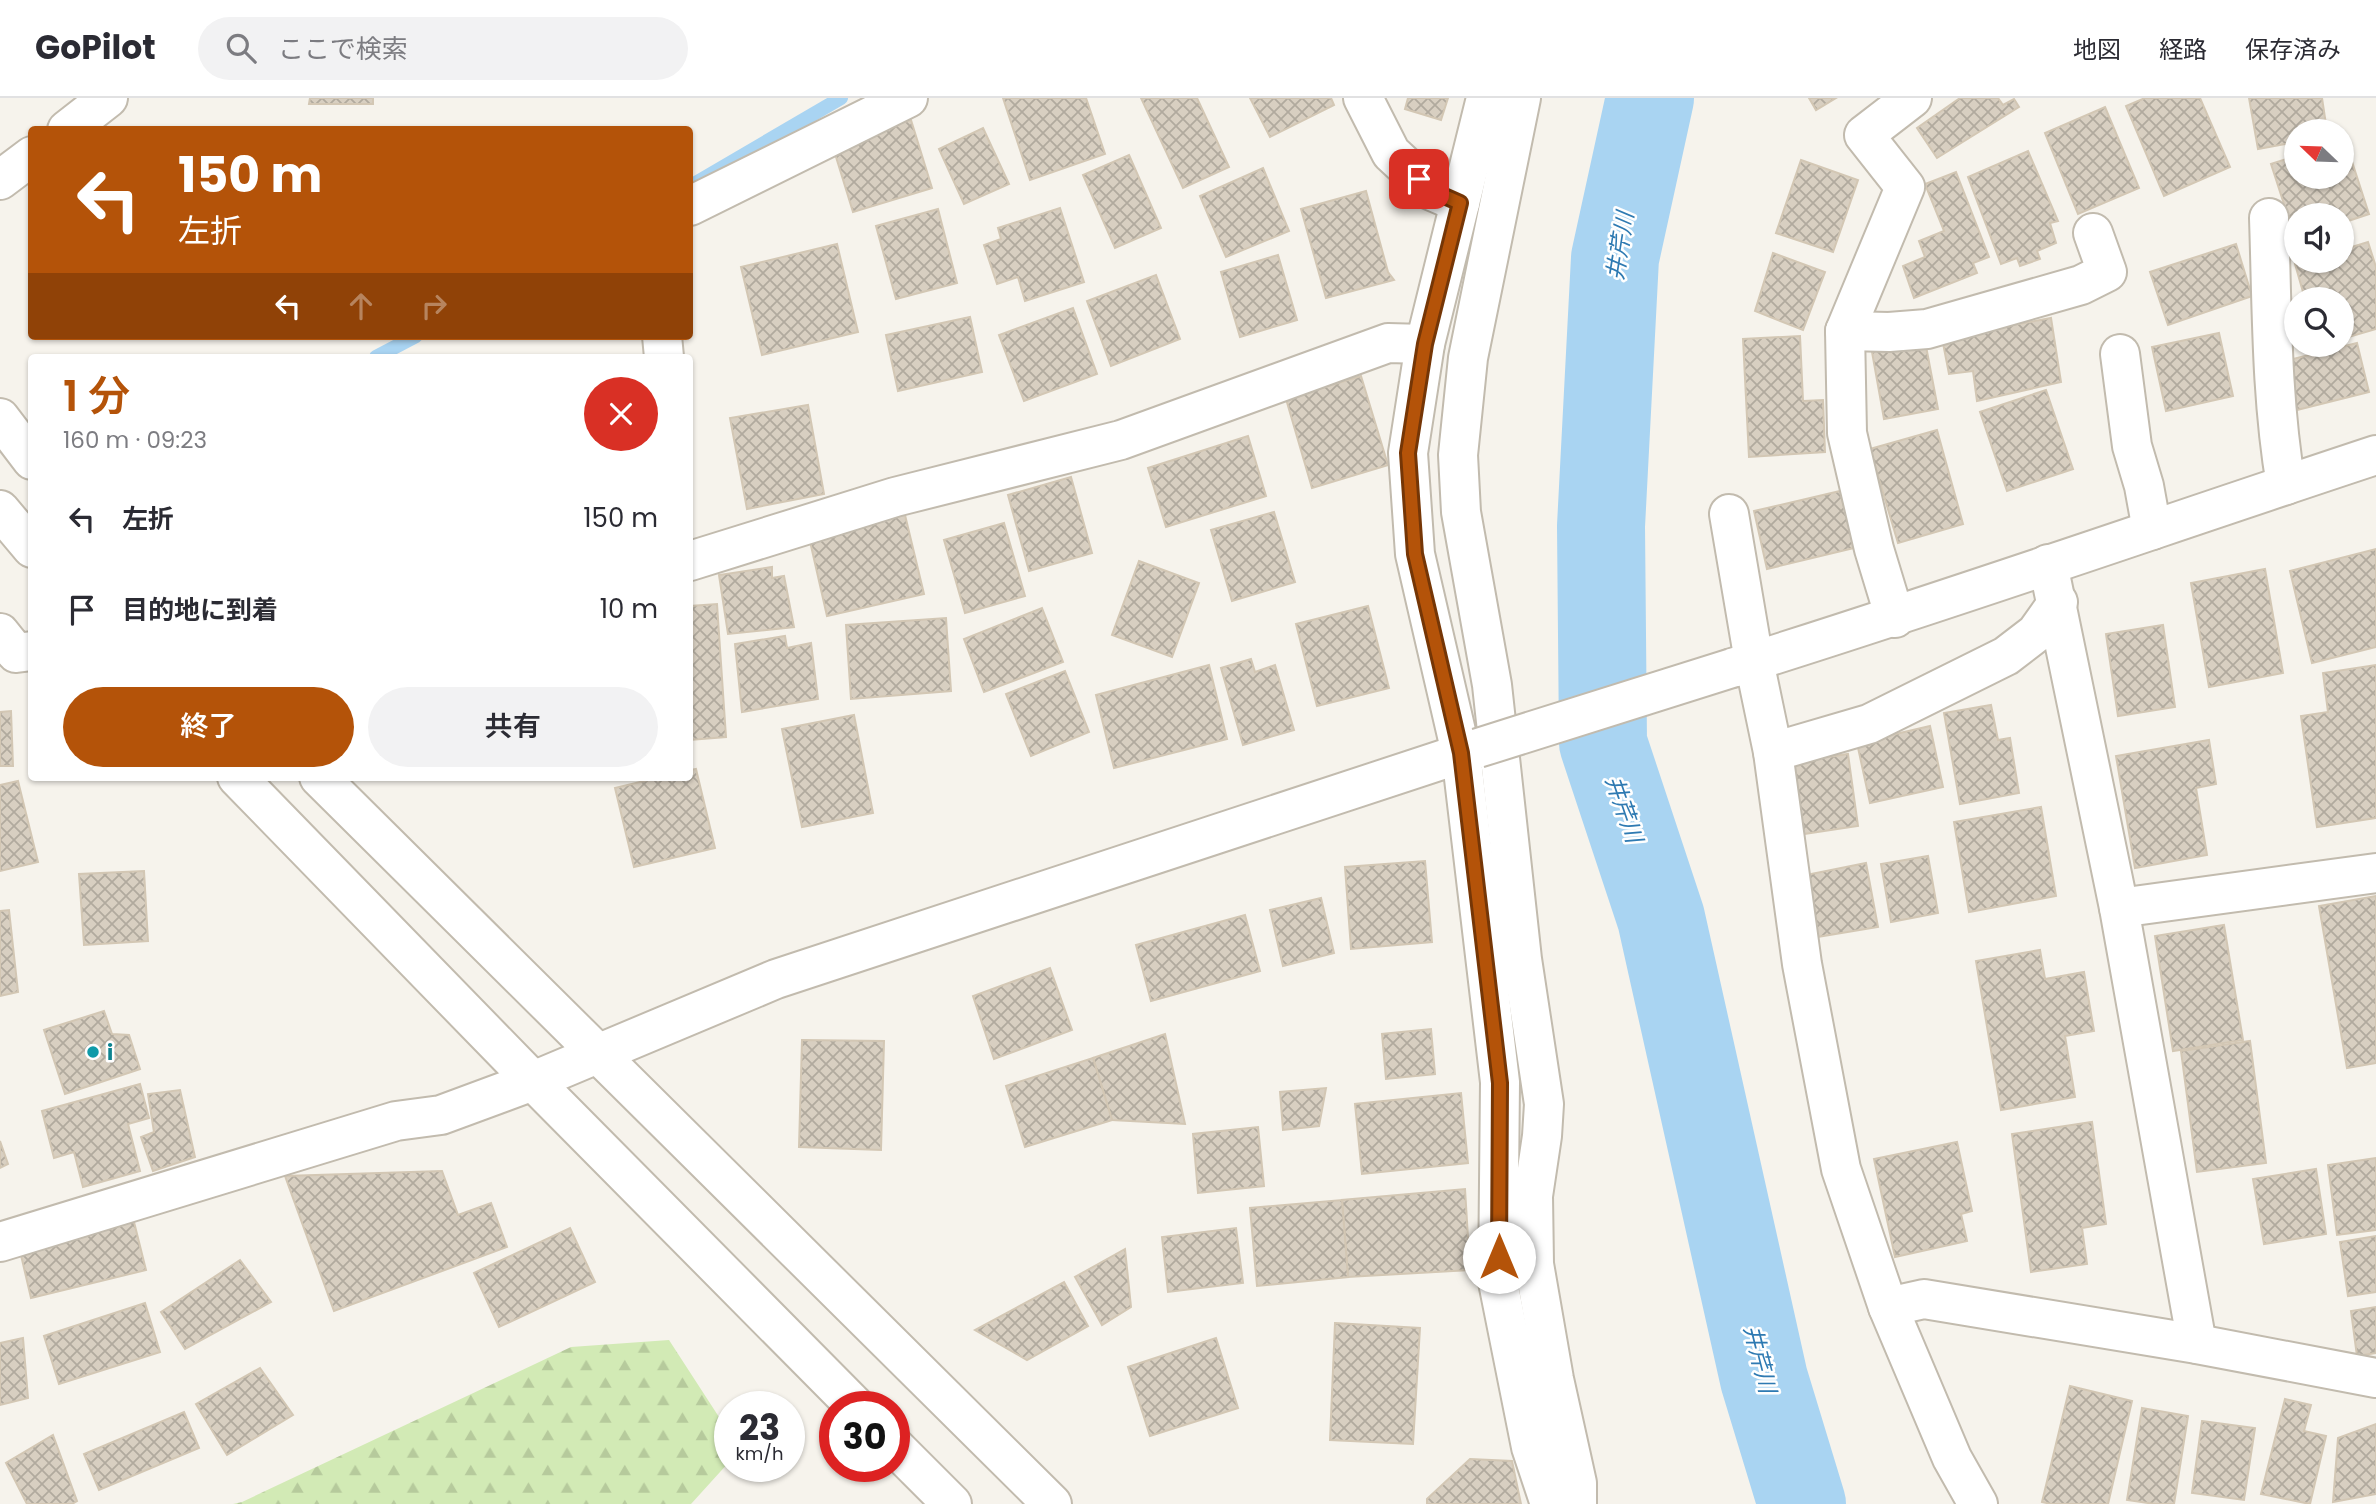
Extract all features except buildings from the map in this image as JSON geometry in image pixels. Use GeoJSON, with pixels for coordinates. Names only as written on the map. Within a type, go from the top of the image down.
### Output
{"type":"FeatureCollection","features":[{"type":"Feature","properties":{"kind":"street"},"geometry":{"type":"LineString","coordinates":[[72,126],[108,98]]}},
{"type":"Feature","properties":{"kind":"street"},"geometry":{"type":"LineString","coordinates":[[693,205],[908,98]]}},
{"type":"Feature","properties":{"kind":"street"},"geometry":{"type":"LineString","coordinates":[[1363,98],[1391,153],[1433,191],[1460,203]]}},
{"type":"Feature","properties":{"kind":"street"},"geometry":{"type":"LineString","coordinates":[[1486,98],[1425,344],[1408,453],[1415,554],[1470,751],[1500,1083],[1499,1282],[1531,1447],[1550,1504]]}},
{"type":"Feature","properties":{"kind":"street"},"geometry":{"type":"LineString","coordinates":[[1521,98],[1468,358],[1458,455],[1461,512],[1492,685],[1522,959],[1544,1104],[1533,1196],[1534,1264],[1554,1379],[1577,1483],[1577,1504]]}},
{"type":"Feature","properties":{"kind":"street"},"geometry":{"type":"LineString","coordinates":[[1895,618],[1874,549],[1847,433],[1845,331],[1905,187],[1864,135],[1912,98]]}},
{"type":"Feature","properties":{"kind":"street"},"geometry":{"type":"LineString","coordinates":[[0,180],[28,159]]}},
{"type":"Feature","properties":{"kind":"street"},"geometry":{"type":"LineString","coordinates":[[2269,218],[2276,405],[2286,485]]}},
{"type":"Feature","properties":{"kind":"street"},"geometry":{"type":"LineString","coordinates":[[1845,331],[1927,329],[2081,285],[2108,272],[2093,233]]}},
{"type":"Feature","properties":{"kind":"street"},"geometry":{"type":"LineString","coordinates":[[693,560],[895,497],[1121,440],[1388,343],[1425,344]]}},
{"type":"Feature","properties":{"kind":"street"},"geometry":{"type":"LineString","coordinates":[[2120,354],[2132,446],[2144,486],[2152,530]]}},
{"type":"Feature","properties":{"kind":"street"},"geometry":{"type":"LineString","coordinates":[[0,418],[28,455]]}},
{"type":"Feature","properties":{"kind":"street"},"geometry":{"type":"LineString","coordinates":[[0,1242],[396,1121],[441,1115],[533,1081],[776,979],[1470,751],[1895,618],[2376,455]]}},
{"type":"Feature","properties":{"kind":"street"},"geometry":{"type":"LineString","coordinates":[[0,510],[28,543]]}},
{"type":"Feature","properties":{"kind":"street"},"geometry":{"type":"LineString","coordinates":[[1729,514],[1743,665],[1773,752],[1802,964],[1841,1169],[1888,1307],[1952,1458],[1978,1504]]}},
{"type":"Feature","properties":{"kind":"street"},"geometry":{"type":"LineString","coordinates":[[2048,564],[2119,908],[2197,1344]]}},
{"type":"Feature","properties":{"kind":"street"},"geometry":{"type":"LineString","coordinates":[[1773,752],[1869,724],[2006,656],[2036,633],[2057,602]]}},
{"type":"Feature","properties":{"kind":"street"},"geometry":{"type":"LineString","coordinates":[[0,633],[16,653],[28,652]]}},
{"type":"Feature","properties":{"kind":"street"},"geometry":{"type":"LineString","coordinates":[[323,781],[1052,1504]]}},
{"type":"Feature","properties":{"kind":"street"},"geometry":{"type":"LineString","coordinates":[[244,784],[840,1391]]}},
{"type":"Feature","properties":{"kind":"street"},"geometry":{"type":"LineString","coordinates":[[2119,908],[2376,873]]}},
{"type":"Feature","properties":{"kind":"street"},"geometry":{"type":"LineString","coordinates":[[1888,1307],[1924,1299],[2197,1344],[2376,1378]]}},
{"type":"Feature","properties":{"kind":"street"},"geometry":{"type":"LineString","coordinates":[[910,1462],[952,1504]]}},
{"type":"Feature","properties":{"kind":"green space"},"geometry":{"type":"Polygon","coordinates":[[[669,1340],[714,1409],[714,1479],[691,1504],[233,1504],[242,1502],[571,1347],[669,1340]]]}},
{"type":"Feature","properties":{"kind":"waterway"},"geometry":{"type":"LineString","coordinates":[[694,184],[841,98]]}},
{"type":"Feature","properties":{"kind":"waterway","name":"井芹川"},"geometry":{"type":"LineString","coordinates":[[1650,98],[1615,258],[1601,526],[1603,743],[1661,918],[1764,1379],[1802,1504]]}},
{"type":"Feature","properties":{"kind":"waterway"},"geometry":{"type":"LineString","coordinates":[[382,354],[408,340]]}},
{"type":"Feature","properties":{"kind":"place","name":"i"},"geometry":{"type":"Point","coordinates":[93,1052]}},
{"type":"Feature","properties":{"kind":"route"},"geometry":{"type":"LineString","coordinates":[[1419,179],[1433,191],[1460,203],[1425,344],[1408,453],[1415,554],[1461,753],[1500,1083],[1499,1257]]}}]}
